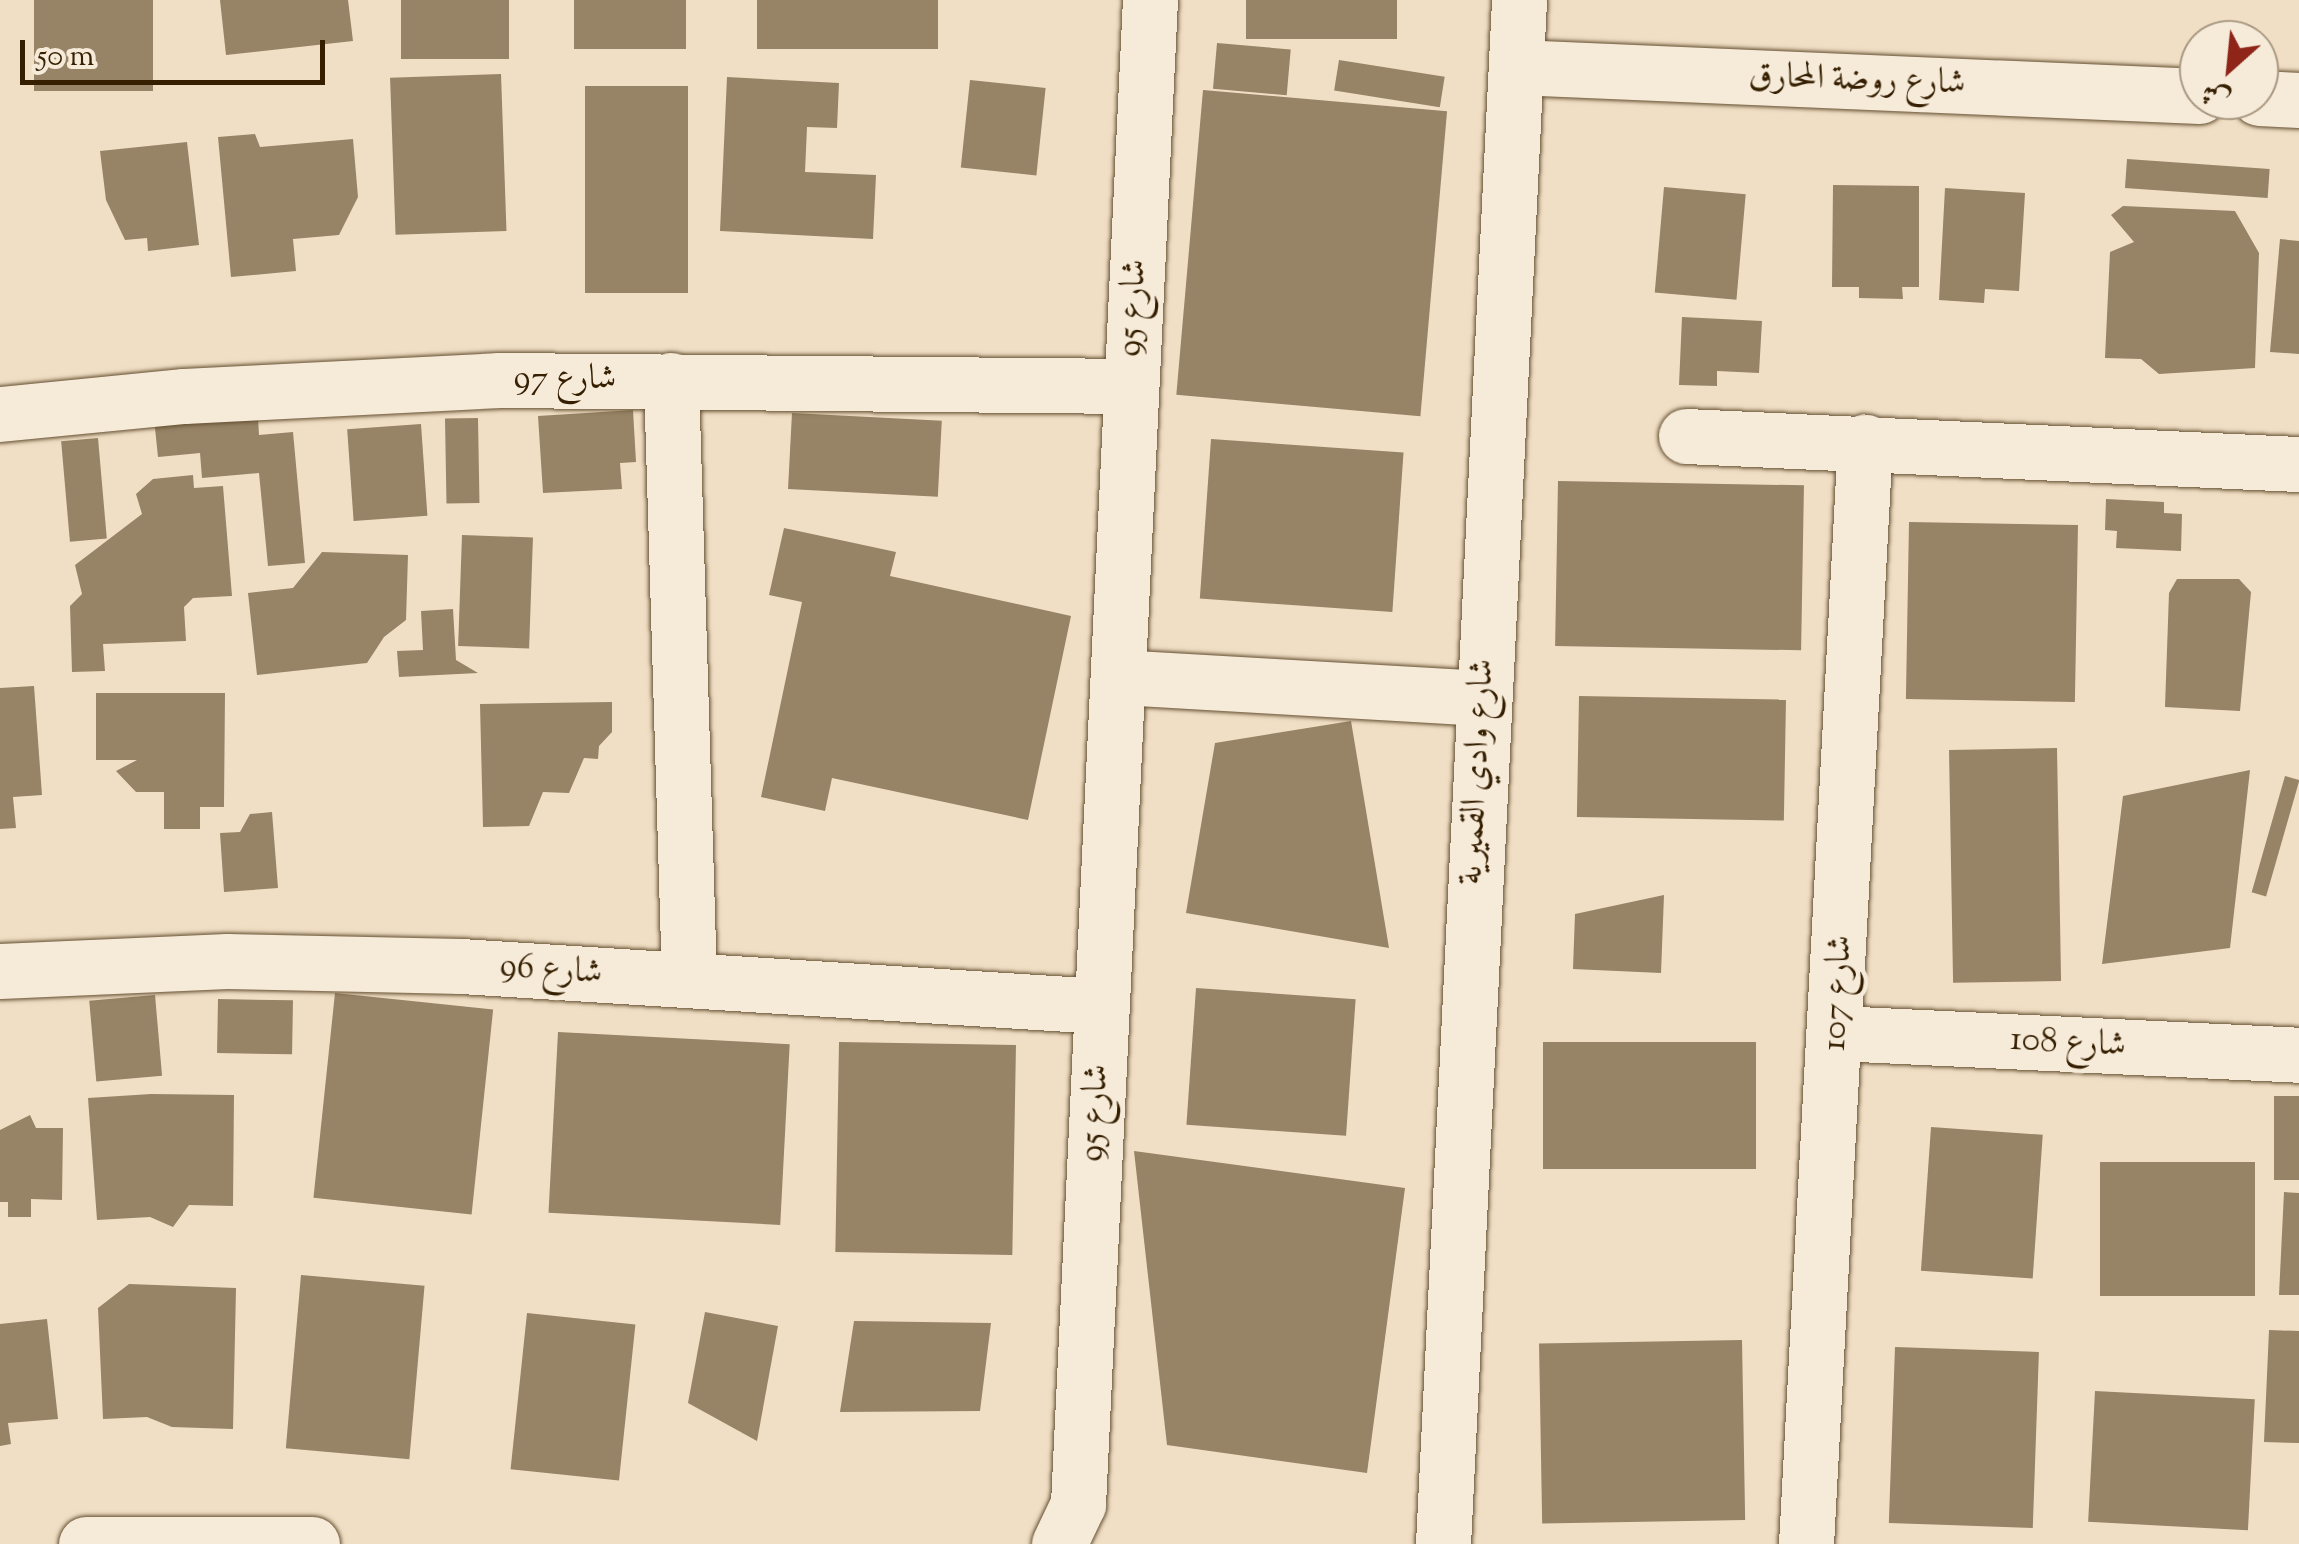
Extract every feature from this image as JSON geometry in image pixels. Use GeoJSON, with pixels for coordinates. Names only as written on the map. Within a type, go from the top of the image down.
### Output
{"type":"FeatureCollection","features":[{"type":"Feature","properties":{"kind":"street","name":"شارع 95"},"geometry":{"type":"LineString","coordinates":[[1059,1544],[1078,1504],[1150,0]]}},
{"type":"Feature","properties":{"kind":"street","name":"شارع وادي القميرية"},"geometry":{"type":"LineString","coordinates":[[1443,1544],[1481,698],[1519,0]]}},
{"type":"Feature","properties":{"kind":"street","name":"شارع روضة المحارق"},"geometry":{"type":"LineString","coordinates":[[1516,66],[2179,95]]}},
{"type":"Feature","properties":{"kind":"street","name":"شارع 97"},"geometry":{"type":"LineString","coordinates":[[0,414],[184,396],[500,380],[1130,386]]}},
{"type":"Feature","properties":{"kind":"street"},"geometry":{"type":"LineString","coordinates":[[670,380],[689,980]]}},
{"type":"Feature","properties":{"kind":"street"},"geometry":{"type":"LineString","coordinates":[[1686,436],[2299,464]]}},
{"type":"Feature","properties":{"kind":"street","name":"شارع 107"},"geometry":{"type":"LineString","coordinates":[[1806,1544],[1837,1033],[1865,442]]}},
{"type":"Feature","properties":{"kind":"street"},"geometry":{"type":"LineString","coordinates":[[1118,677],[1481,698]]}},
{"type":"Feature","properties":{"kind":"street","name":"شارع 96"},"geometry":{"type":"LineString","coordinates":[[0,970],[227,961],[689,980],[1101,1006]]}},
{"type":"Feature","properties":{"kind":"street","name":"شارع 108"},"geometry":{"type":"LineString","coordinates":[[1837,1033],[2299,1055]]}},
{"type":"Feature","properties":{"kind":"street"},"geometry":{"type":"LineString","coordinates":[[86,1544],[312,1544]]}},
{"type":"Feature","properties":{"kind":"building"},"geometry":{"type":"Polygon","coordinates":[[[34,0],[153,0],[153,91],[34,91],[34,0]]]}},
{"type":"Feature","properties":{"kind":"building"},"geometry":{"type":"Polygon","coordinates":[[[220,0],[348,0],[353,41],[226,55],[220,0]]]}},
{"type":"Feature","properties":{"kind":"building"},"geometry":{"type":"Polygon","coordinates":[[[401,0],[509,0],[509,59],[401,59],[401,0]]]}},
{"type":"Feature","properties":{"kind":"building"},"geometry":{"type":"Polygon","coordinates":[[[574,0],[686,0],[686,49],[574,49],[574,0]]]}},
{"type":"Feature","properties":{"kind":"building"},"geometry":{"type":"Polygon","coordinates":[[[757,0],[938,0],[938,49],[757,49],[757,0]]]}},
{"type":"Feature","properties":{"kind":"building"},"geometry":{"type":"Polygon","coordinates":[[[1246,0],[1397,0],[1397,39],[1246,39],[1246,0]]]}},
{"type":"Feature","properties":{"kind":"building"},"geometry":{"type":"Polygon","coordinates":[[[1217,43],[1291,49],[1287,95],[1213,89],[1217,43]]]}},
{"type":"Feature","properties":{"kind":"building"},"geometry":{"type":"Polygon","coordinates":[[[1339,60],[1445,77],[1440,107],[1334,91],[1339,60]]]}},
{"type":"Feature","properties":{"kind":"building"},"geometry":{"type":"Polygon","coordinates":[[[501,74],[506,231],[396,235],[390,78],[501,74]]]}},
{"type":"Feature","properties":{"kind":"building"},"geometry":{"type":"Polygon","coordinates":[[[727,77],[839,83],[837,128],[807,127],[805,172],[876,175],[873,239],[720,231],[727,77]]]}},
{"type":"Feature","properties":{"kind":"building"},"geometry":{"type":"Polygon","coordinates":[[[970,80],[1046,88],[1036,175],[961,168],[970,80]]]}},
{"type":"Feature","properties":{"kind":"building"},"geometry":{"type":"Polygon","coordinates":[[[585,86],[688,86],[688,293],[585,293],[585,86]]]}},
{"type":"Feature","properties":{"kind":"building"},"geometry":{"type":"Polygon","coordinates":[[[1203,90],[1447,111],[1420,416],[1176,395],[1203,90]]]}},
{"type":"Feature","properties":{"kind":"building"},"geometry":{"type":"Polygon","coordinates":[[[255,134],[260,147],[353,139],[358,197],[339,235],[293,239],[296,271],[231,277],[218,137],[255,134]]]}},
{"type":"Feature","properties":{"kind":"building"},"geometry":{"type":"Polygon","coordinates":[[[187,142],[199,245],[148,251],[147,238],[125,240],[106,200],[100,151],[187,142]]]}},
{"type":"Feature","properties":{"kind":"building"},"geometry":{"type":"Polygon","coordinates":[[[2127,159],[2270,169],[2268,198],[2125,188],[2127,159]]]}},
{"type":"Feature","properties":{"kind":"building"},"geometry":{"type":"Polygon","coordinates":[[[1833,185],[1919,186],[1919,287],[1902,287],[1903,299],[1859,298],[1859,287],[1832,287],[1833,185]]]}},
{"type":"Feature","properties":{"kind":"building"},"geometry":{"type":"Polygon","coordinates":[[[1664,187],[1746,194],[1736,300],[1655,293],[1664,187]]]}},
{"type":"Feature","properties":{"kind":"building"},"geometry":{"type":"Polygon","coordinates":[[[1945,188],[2025,193],[2019,291],[1985,289],[1984,303],[1939,300],[1945,188]]]}},
{"type":"Feature","properties":{"kind":"building"},"geometry":{"type":"Polygon","coordinates":[[[2123,206],[2235,211],[2259,253],[2255,368],[2159,374],[2141,359],[2105,358],[2110,252],[2134,242],[2111,215],[2123,206]]]}},
{"type":"Feature","properties":{"kind":"building"},"geometry":{"type":"Polygon","coordinates":[[[2280,239],[2299,241],[2299,354],[2270,352],[2280,239]]]}},
{"type":"Feature","properties":{"kind":"building"},"geometry":{"type":"Polygon","coordinates":[[[1682,317],[1762,321],[1759,373],[1717,371],[1717,386],[1679,385],[1682,317]]]}},
{"type":"Feature","properties":{"kind":"building"},"geometry":{"type":"Polygon","coordinates":[[[209,404],[212,422],[258,418],[259,435],[293,432],[305,563],[268,566],[259,473],[202,478],[200,453],[158,457],[153,409],[209,404]]]}},
{"type":"Feature","properties":{"kind":"building"},"geometry":{"type":"Polygon","coordinates":[[[633,410],[636,462],[620,463],[622,489],[543,493],[538,416],[633,410]]]}},
{"type":"Feature","properties":{"kind":"building"},"geometry":{"type":"Polygon","coordinates":[[[792,413],[942,421],[938,497],[788,489],[792,413]]]}},
{"type":"Feature","properties":{"kind":"building"},"geometry":{"type":"Polygon","coordinates":[[[478,418],[479,503],[446,504],[445,419],[478,418]]]}},
{"type":"Feature","properties":{"kind":"building"},"geometry":{"type":"Polygon","coordinates":[[[421,424],[427,516],[354,521],[347,429],[421,424]]]}},
{"type":"Feature","properties":{"kind":"building"},"geometry":{"type":"Polygon","coordinates":[[[98,438],[107,539],[70,542],[61,441],[98,438]]]}},
{"type":"Feature","properties":{"kind":"building"},"geometry":{"type":"Polygon","coordinates":[[[1211,439],[1404,452],[1392,612],[1200,599],[1211,439]]]}},
{"type":"Feature","properties":{"kind":"building"},"geometry":{"type":"Polygon","coordinates":[[[193,475],[194,488],[223,486],[232,596],[193,598],[184,607],[186,641],[103,644],[105,671],[72,672],[70,606],[82,594],[75,565],[142,514],[136,494],[153,479],[193,475]]]}},
{"type":"Feature","properties":{"kind":"building"},"geometry":{"type":"Polygon","coordinates":[[[1558,481],[1804,485],[1801,650],[1555,646],[1558,481]]]}},
{"type":"Feature","properties":{"kind":"building"},"geometry":{"type":"Polygon","coordinates":[[[2106,499],[2164,502],[2164,513],[2182,514],[2181,551],[2116,548],[2117,531],[2105,530],[2106,499]]]}},
{"type":"Feature","properties":{"kind":"building"},"geometry":{"type":"Polygon","coordinates":[[[1909,522],[2078,525],[2075,702],[1906,699],[1909,522]]]}},
{"type":"Feature","properties":{"kind":"building"},"geometry":{"type":"Polygon","coordinates":[[[784,528],[896,552],[890,576],[1071,616],[1028,820],[832,778],[825,811],[761,797],[802,602],[769,595],[784,528]]]}},
{"type":"Feature","properties":{"kind":"building"},"geometry":{"type":"Polygon","coordinates":[[[462,535],[533,537],[529,648],[458,646],[462,535]]]}},
{"type":"Feature","properties":{"kind":"building"},"geometry":{"type":"Polygon","coordinates":[[[322,552],[408,555],[406,620],[384,637],[367,663],[257,675],[248,593],[293,588],[322,552]]]}},
{"type":"Feature","properties":{"kind":"building"},"geometry":{"type":"Polygon","coordinates":[[[2177,579],[2239,579],[2251,592],[2240,711],[2165,707],[2169,593],[2177,579]]]}},
{"type":"Feature","properties":{"kind":"building"},"geometry":{"type":"Polygon","coordinates":[[[453,609],[456,660],[478,673],[399,677],[397,651],[423,650],[421,611],[453,609]]]}},
{"type":"Feature","properties":{"kind":"building"},"geometry":{"type":"Polygon","coordinates":[[[34,686],[42,795],[13,797],[16,828],[0,829],[0,688],[34,686]]]}},
{"type":"Feature","properties":{"kind":"building"},"geometry":{"type":"Polygon","coordinates":[[[96,693],[225,693],[224,807],[200,807],[200,829],[164,829],[164,792],[136,792],[116,771],[137,760],[96,760],[96,693]]]}},
{"type":"Feature","properties":{"kind":"building"},"geometry":{"type":"Polygon","coordinates":[[[1579,696],[1786,700],[1784,821],[1577,817],[1579,696]]]}},
{"type":"Feature","properties":{"kind":"building"},"geometry":{"type":"Polygon","coordinates":[[[612,702],[612,732],[599,746],[598,759],[584,758],[569,793],[543,792],[529,826],[483,827],[480,704],[612,702]]]}},
{"type":"Feature","properties":{"kind":"building"},"geometry":{"type":"Polygon","coordinates":[[[1351,721],[1389,948],[1186,913],[1215,743],[1351,721]]]}},
{"type":"Feature","properties":{"kind":"building"},"geometry":{"type":"Polygon","coordinates":[[[2057,748],[2061,981],[1953,983],[1949,750],[2057,748]]]}},
{"type":"Feature","properties":{"kind":"building"},"geometry":{"type":"Polygon","coordinates":[[[2250,770],[2230,948],[2102,964],[2123,796],[2250,770]]]}},
{"type":"Feature","properties":{"kind":"building"},"geometry":{"type":"Polygon","coordinates":[[[2285,776],[2299,782],[2266,896],[2252,892],[2285,776]]]}},
{"type":"Feature","properties":{"kind":"building"},"geometry":{"type":"Polygon","coordinates":[[[272,812],[278,888],[224,892],[220,833],[240,832],[250,814],[272,812]]]}},
{"type":"Feature","properties":{"kind":"building"},"geometry":{"type":"Polygon","coordinates":[[[1664,895],[1661,973],[1573,969],[1575,914],[1664,895]]]}},
{"type":"Feature","properties":{"kind":"building"},"geometry":{"type":"Polygon","coordinates":[[[1196,988],[1356,999],[1346,1136],[1186,1125],[1196,988]]]}},
{"type":"Feature","properties":{"kind":"building"},"geometry":{"type":"Polygon","coordinates":[[[335,993],[493,1010],[472,1214],[313,1198],[335,993]]]}},
{"type":"Feature","properties":{"kind":"building"},"geometry":{"type":"Polygon","coordinates":[[[155,995],[162,1076],[96,1081],[89,1001],[155,995]]]}},
{"type":"Feature","properties":{"kind":"building"},"geometry":{"type":"Polygon","coordinates":[[[218,999],[293,1000],[292,1054],[217,1053],[218,999]]]}},
{"type":"Feature","properties":{"kind":"building"},"geometry":{"type":"Polygon","coordinates":[[[558,1032],[790,1044],[780,1225],[549,1213],[558,1032]]]}},
{"type":"Feature","properties":{"kind":"building"},"geometry":{"type":"Polygon","coordinates":[[[839,1042],[1016,1045],[1012,1255],[835,1252],[839,1042]]]}},
{"type":"Feature","properties":{"kind":"building"},"geometry":{"type":"Polygon","coordinates":[[[1543,1042],[1756,1042],[1756,1169],[1543,1169],[1543,1042]]]}},
{"type":"Feature","properties":{"kind":"building"},"geometry":{"type":"Polygon","coordinates":[[[234,1095],[233,1206],[189,1205],[173,1227],[150,1217],[97,1220],[88,1098],[234,1095]]]}},
{"type":"Feature","properties":{"kind":"building"},"geometry":{"type":"Polygon","coordinates":[[[2274,1096],[2299,1096],[2299,1180],[2274,1180],[2274,1096]]]}},
{"type":"Feature","properties":{"kind":"building"},"geometry":{"type":"Polygon","coordinates":[[[30,1115],[36,1128],[63,1128],[62,1200],[31,1199],[31,1217],[8,1217],[8,1202],[0,1202],[0,1130],[30,1115]]]}},
{"type":"Feature","properties":{"kind":"building"},"geometry":{"type":"Polygon","coordinates":[[[1931,1127],[2043,1135],[2033,1278],[1921,1271],[1931,1127]]]}},
{"type":"Feature","properties":{"kind":"building"},"geometry":{"type":"Polygon","coordinates":[[[1134,1151],[1405,1188],[1367,1473],[1167,1445],[1134,1151]]]}},
{"type":"Feature","properties":{"kind":"building"},"geometry":{"type":"Polygon","coordinates":[[[2100,1162],[2255,1162],[2255,1296],[2100,1296],[2100,1162]]]}},
{"type":"Feature","properties":{"kind":"building"},"geometry":{"type":"Polygon","coordinates":[[[2284,1192],[2299,1193],[2299,1295],[2279,1295],[2284,1192]]]}},
{"type":"Feature","properties":{"kind":"building"},"geometry":{"type":"Polygon","coordinates":[[[301,1275],[425,1286],[409,1459],[286,1448],[301,1275]]]}},
{"type":"Feature","properties":{"kind":"building"},"geometry":{"type":"Polygon","coordinates":[[[129,1284],[236,1288],[233,1429],[172,1427],[147,1417],[103,1419],[98,1308],[129,1284]]]}},
{"type":"Feature","properties":{"kind":"building"},"geometry":{"type":"Polygon","coordinates":[[[705,1312],[778,1326],[757,1441],[688,1403],[705,1312]]]}},
{"type":"Feature","properties":{"kind":"building"},"geometry":{"type":"Polygon","coordinates":[[[527,1313],[635,1324],[619,1481],[511,1469],[527,1313]]]}},
{"type":"Feature","properties":{"kind":"building"},"geometry":{"type":"Polygon","coordinates":[[[47,1319],[58,1419],[8,1423],[11,1444],[0,1446],[0,1324],[47,1319]]]}},
{"type":"Feature","properties":{"kind":"building"},"geometry":{"type":"Polygon","coordinates":[[[854,1321],[991,1323],[980,1411],[840,1412],[854,1321]]]}},
{"type":"Feature","properties":{"kind":"building"},"geometry":{"type":"Polygon","coordinates":[[[2269,1330],[2299,1331],[2299,1443],[2264,1442],[2269,1330]]]}},
{"type":"Feature","properties":{"kind":"building"},"geometry":{"type":"Polygon","coordinates":[[[1742,1340],[1745,1520],[1542,1524],[1539,1344],[1742,1340]]]}},
{"type":"Feature","properties":{"kind":"building"},"geometry":{"type":"Polygon","coordinates":[[[1895,1347],[2039,1352],[2033,1528],[1889,1523],[1895,1347]]]}},
{"type":"Feature","properties":{"kind":"building"},"geometry":{"type":"Polygon","coordinates":[[[2095,1391],[2255,1399],[2248,1530],[2088,1522],[2095,1391]]]}}]}
